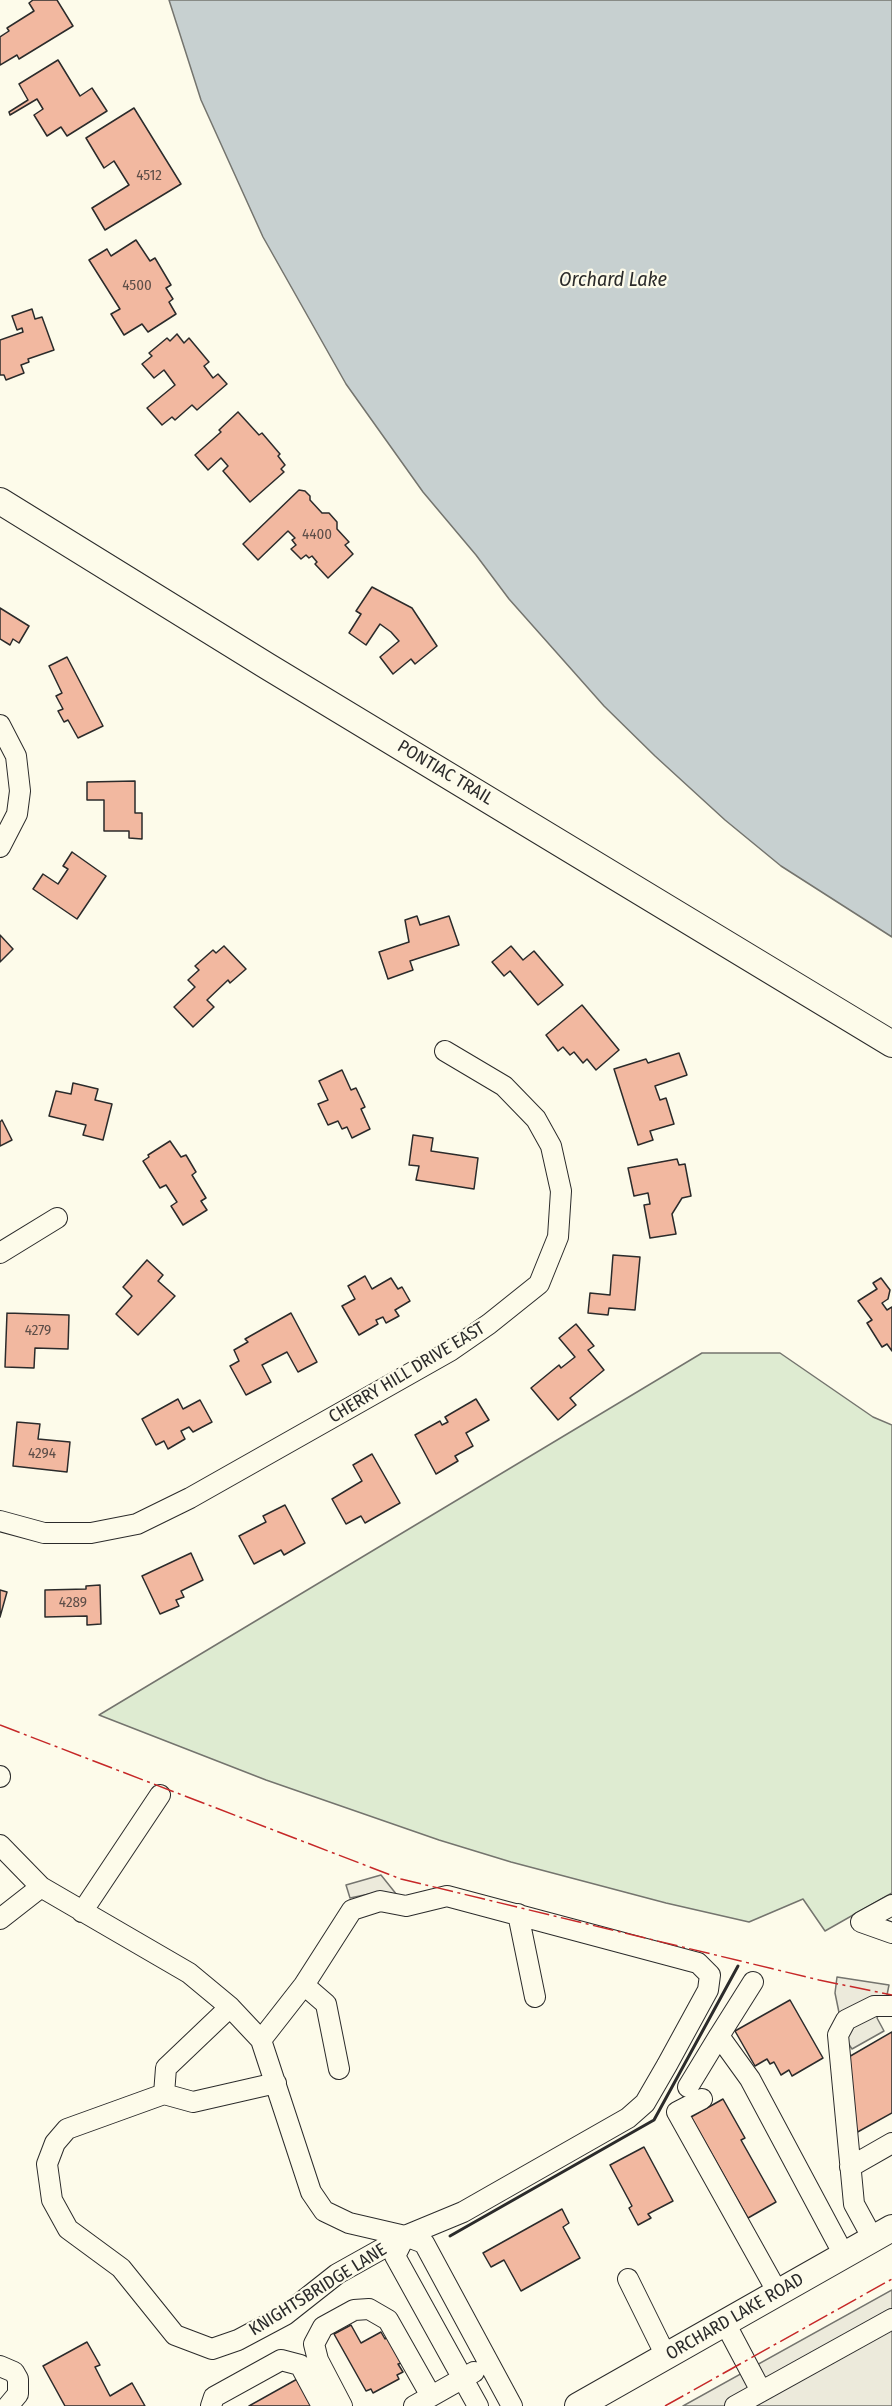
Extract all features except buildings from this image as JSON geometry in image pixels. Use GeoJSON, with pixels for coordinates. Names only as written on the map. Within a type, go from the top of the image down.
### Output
{"type":"FeatureCollection","features":[{"type":"Feature","properties":{"kind":"main road","name":"PONTIAC TRAIL"},"geometry":{"type":"LineString","coordinates":[[0,501],[257,660],[892,1044]]}},
{"type":"Feature","properties":{"kind":"main road","name":"ORCHARD LAKE ROAD"},"geometry":{"type":"LineString","coordinates":[[578,2406],[882,2233]]}},
{"type":"Feature","properties":{"kind":"street"},"geometry":{"type":"LineString","coordinates":[[0,725],[16,756],[20,791],[17,814],[0,847]]}},
{"type":"Feature","properties":{"kind":"street","name":"CHERRY HILL DRIVE EAST"},"geometry":{"type":"LineString","coordinates":[[0,1521],[44,1533],[92,1533],[144,1521],[190,1498],[450,1351],[489,1324],[539,1284],[558,1237],[561,1191],[551,1146],[536,1119],[504,1086],[445,1051]]}},
{"type":"Feature","properties":{"kind":"street"},"geometry":{"type":"LineString","coordinates":[[0,1254],[57,1218]]}},
{"type":"Feature","properties":{"kind":"street"},"geometry":{"type":"LineString","coordinates":[[82,1912],[160,1795]]}},
{"type":"Feature","properties":{"kind":"street","name":"KNIGHTSBRIDGE LANE"},"geometry":{"type":"LineString","coordinates":[[0,1845],[41,1887],[189,1974],[230,2007],[261,2040],[311,2192],[324,2211],[349,2223],[405,2236],[423,2243],[512,2406]]}},
{"type":"Feature","properties":{"kind":"street"},"geometry":{"type":"LineString","coordinates":[[0,1919],[41,1887]]}},
{"type":"Feature","properties":{"kind":"street"},"geometry":{"type":"LineString","coordinates":[[261,2040],[304,1985],[352,1910],[380,1901],[406,1906],[447,1896],[698,1963],[710,1975],[708,1990],[645,2103],[628,2118],[463,2212],[405,2236]]}},
{"type":"Feature","properties":{"kind":"street"},"geometry":{"type":"LineString","coordinates":[[892,1905],[861,1922],[892,1933]]}},
{"type":"Feature","properties":{"kind":"street"},"geometry":{"type":"LineString","coordinates":[[518,1914],[535,1997]]}},
{"type":"Feature","properties":{"kind":"street"},"geometry":{"type":"LineString","coordinates":[[753,1982],[719,2036],[695,2093],[677,2112],[778,2293]]}},
{"type":"Feature","properties":{"kind":"street"},"geometry":{"type":"LineString","coordinates":[[304,1985],[326,2004],[339,2069]]}},
{"type":"Feature","properties":{"kind":"street"},"geometry":{"type":"LineString","coordinates":[[882,2233],[854,2204],[838,2035],[846,2020],[874,2006],[892,2006]]}},
{"type":"Feature","properties":{"kind":"street"},"geometry":{"type":"LineString","coordinates":[[230,2007],[166,2068],[164,2094],[193,2102],[276,2083]]}},
{"type":"Feature","properties":{"kind":"street"},"geometry":{"type":"LineString","coordinates":[[719,2036],[750,2079],[844,2255]]}},
{"type":"Feature","properties":{"kind":"street","name":"KNIGHTSBRIDGE LANE"},"geometry":{"type":"LineString","coordinates":[[164,2094],[67,2129],[55,2143],[46,2164],[52,2200],[68,2229],[121,2268],[175,2335],[212,2349],[238,2340],[285,2315],[337,2274],[405,2236]]}},
{"type":"Feature","properties":{"kind":"street"},"geometry":{"type":"LineString","coordinates":[[850,2167],[892,2144]]}},
{"type":"Feature","properties":{"kind":"street","name":"KNIGHTSBRIDGE LANE"},"geometry":{"type":"LineString","coordinates":[[405,2236],[395,2256],[478,2406]]}},
{"type":"Feature","properties":{"kind":"street"},"geometry":{"type":"LineString","coordinates":[[628,2279],[666,2356]]}},
{"type":"Feature","properties":{"kind":"street"},"geometry":{"type":"LineString","coordinates":[[342,2406],[318,2360],[314,2344],[323,2327],[354,2310],[369,2309],[388,2320],[422,2401],[488,2365]]}},
{"type":"Feature","properties":{"kind":"street"},"geometry":{"type":"LineString","coordinates":[[735,2406],[892,2319]]}},
{"type":"Feature","properties":{"kind":"street"},"geometry":{"type":"LineString","coordinates":[[725,2323],[761,2391]]}},
{"type":"Feature","properties":{"kind":"street"},"geometry":{"type":"LineString","coordinates":[[211,2406],[214,2397],[281,2360],[300,2365],[322,2406]]}},
{"type":"Feature","properties":{"kind":"street"},"geometry":{"type":"LineString","coordinates":[[0,2366],[14,2372],[20,2387],[18,2394],[8,2406]]}},
{"type":"Feature","properties":{"kind":"green space"},"geometry":{"type":"Polygon","coordinates":[[[702,1353],[780,1353],[873,1417],[892,1425],[892,1893],[825,1931],[803,1899],[749,1922],[666,1903],[511,1862],[439,1840],[266,1780],[99,1715],[702,1353]]]}},
{"type":"Feature","properties":{"kind":"shaded area"},"geometry":{"type":"Polygon","coordinates":[[[381,1875],[397,1895],[374,1893],[350,1898],[346,1885],[381,1875]]]}},
{"type":"Feature","properties":{"kind":"shaded area"},"geometry":{"type":"Polygon","coordinates":[[[837,1977],[889,1985],[886,2000],[877,2018],[884,2031],[852,2049],[844,2037],[835,1993],[837,1977]]]}},
{"type":"Feature","properties":{"kind":"shaded area"},"geometry":{"type":"Polygon","coordinates":[[[892,2290],[892,2406],[683,2406],[892,2290]]]}},
{"type":"Feature","properties":{"kind":"water","name":"Orchard Lake"},"geometry":{"type":"Polygon","coordinates":[[[169,0],[892,0],[892,937],[781,866],[725,820],[655,756],[604,706],[509,599],[476,555],[423,492],[346,384],[263,237],[201,100],[169,0]]]}},
{"type":"Feature","properties":{"kind":"wall"},"geometry":{"type":"LineString","coordinates":[[450,2236],[654,2120],[738,1966]]}},
{"type":"Feature","properties":{"kind":"power"},"geometry":{"type":"LineString","coordinates":[[0,1725],[401,1879],[819,1980],[892,1995]]}},
{"type":"Feature","properties":{"kind":"power"},"geometry":{"type":"LineString","coordinates":[[665,2406],[892,2279]]}}]}
